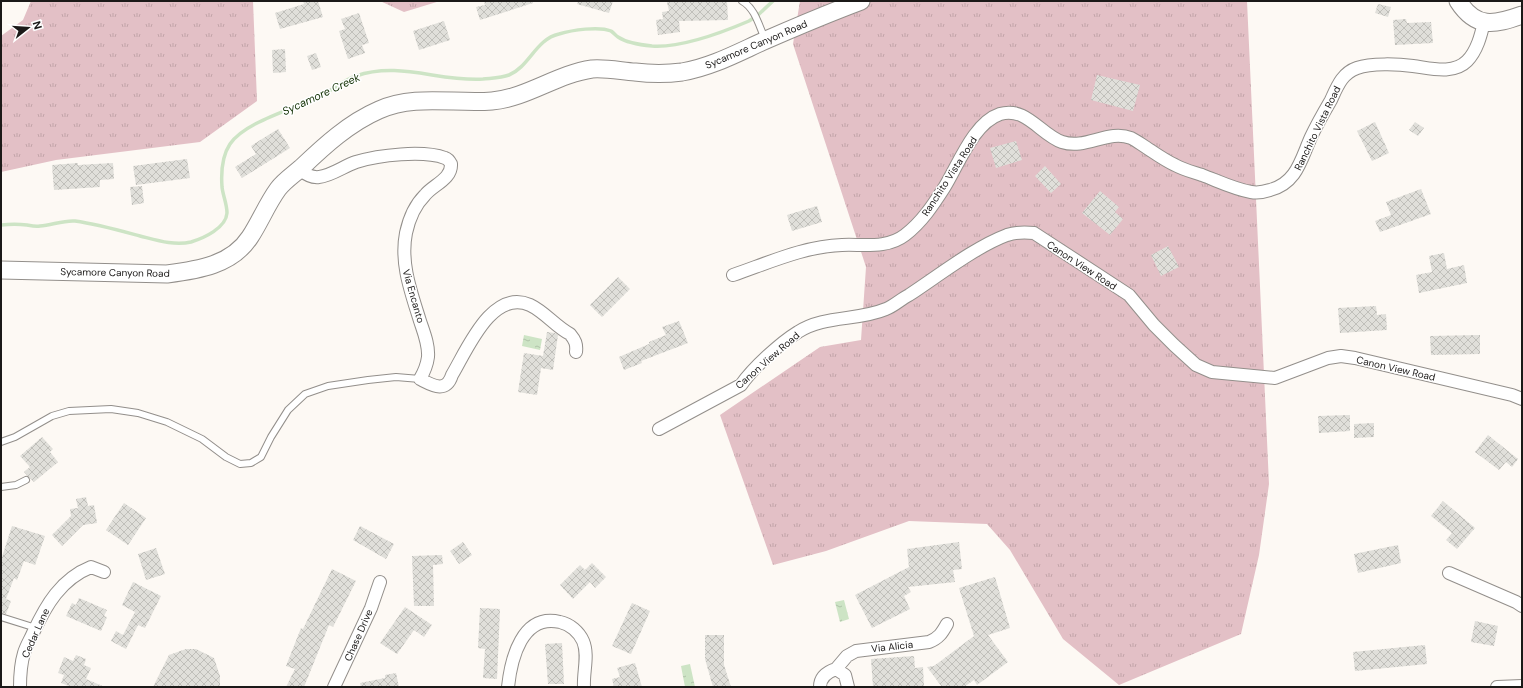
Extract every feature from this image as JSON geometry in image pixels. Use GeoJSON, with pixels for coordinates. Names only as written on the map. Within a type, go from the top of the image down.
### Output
{"type":"FeatureCollection","features":[{"type":"Feature","properties":{"kind":"main road","name":"Sycamore Canyon Road"},"geometry":{"type":"LineString","coordinates":[[1,270],[167,274],[189,272],[208,267],[220,263],[242,247],[254,231],[279,188],[299,169],[323,147],[358,121],[377,111],[393,105],[415,101],[458,102],[500,100],[560,78],[592,70],[608,69],[660,74],[682,72],[714,63],[764,36],[861,1]]}},
{"type":"Feature","properties":{"kind":"main road"},"geometry":{"type":"LineString","coordinates":[[1458,1],[1470,15],[1478,21],[1502,22],[1522,15]]}},
{"type":"Feature","properties":{"kind":"street","name":"Ranchito Vista Road"},"geometry":{"type":"LineString","coordinates":[[733,275],[818,247],[842,245],[880,246],[904,236],[927,214],[946,186],[961,156],[978,132],[994,117],[1006,113],[1024,117],[1054,139],[1066,144],[1084,144],[1110,136],[1128,137],[1176,166],[1251,192],[1273,190],[1286,182],[1297,171],[1311,137],[1339,82],[1347,73],[1370,65],[1411,65],[1439,70],[1459,66],[1470,57],[1479,41],[1484,22]]}},
{"type":"Feature","properties":{"kind":"street","name":"Via Encanto"},"geometry":{"type":"LineString","coordinates":[[299,169],[312,177],[320,177],[356,162],[401,154],[423,154],[445,158],[452,164],[452,170],[449,175],[425,194],[416,206],[410,218],[406,234],[405,265],[408,281],[427,342],[428,356],[425,369],[420,380]]}},
{"type":"Feature","properties":{"kind":"street","name":"Canon View Road"},"geometry":{"type":"LineString","coordinates":[[659,429],[741,386],[749,374],[799,332],[821,323],[848,317],[867,315],[886,309],[978,249],[1008,235],[1022,232],[1034,233],[1129,295],[1174,345],[1196,365],[1212,372],[1275,378],[1328,358],[1341,356],[1362,359],[1512,395],[1522,399]]}},
{"type":"Feature","properties":{"kind":"street"},"geometry":{"type":"LineString","coordinates":[[420,380],[437,386],[446,385],[450,381],[486,318],[497,308],[514,302],[532,306],[570,334],[575,339],[577,345],[576,352]]}},
{"type":"Feature","properties":{"kind":"street","name":"Cedar Lane"},"geometry":{"type":"LineString","coordinates":[[20,687],[24,654],[45,608],[56,593],[80,571],[90,566],[104,572]]}},
{"type":"Feature","properties":{"kind":"street"},"geometry":{"type":"LineString","coordinates":[[1449,573],[1522,606]]}},
{"type":"Feature","properties":{"kind":"street","name":"Chase Drive"},"geometry":{"type":"LineString","coordinates":[[334,687],[371,608],[380,582]]}},
{"type":"Feature","properties":{"kind":"street"},"geometry":{"type":"LineString","coordinates":[[508,687],[514,658],[524,635],[534,626],[548,621],[562,622],[574,630],[583,641],[586,656],[584,687]]}},
{"type":"Feature","properties":{"kind":"street","name":"Via Alicia"},"geometry":{"type":"LineString","coordinates":[[820,687],[820,683],[825,674],[836,669],[847,656],[856,651],[930,642],[942,633],[947,624]]}},
{"type":"Feature","properties":{"kind":"street"},"geometry":{"type":"LineString","coordinates":[[836,669],[845,675],[848,687]]}},
{"type":"Feature","properties":{"kind":"street"},"geometry":{"type":"LineString","coordinates":[[1497,687],[1522,686]]}},
{"type":"Feature","properties":{"kind":"lane"},"geometry":{"type":"LineString","coordinates":[[742,1],[747,4],[754,13],[764,36]]}},
{"type":"Feature","properties":{"kind":"lane"},"geometry":{"type":"LineString","coordinates":[[1,442],[15,437],[52,416],[69,411],[111,409],[138,412],[167,422],[202,439],[226,458],[240,464],[251,463],[260,457],[288,410],[305,394],[328,386],[368,380],[396,377],[420,380]]}},
{"type":"Feature","properties":{"kind":"lane"},"geometry":{"type":"LineString","coordinates":[[1,487],[16,485],[26,480]]}},
{"type":"Feature","properties":{"kind":"lane"},"geometry":{"type":"LineString","coordinates":[[1,617],[36,628]]}},
{"type":"Feature","properties":{"kind":"green space"},"geometry":{"type":"Polygon","coordinates":[[[31,1],[253,1],[257,101],[200,142],[56,160],[1,172],[1,36],[23,20],[31,1]]]}},
{"type":"Feature","properties":{"kind":"green space"},"geometry":{"type":"Polygon","coordinates":[[[380,1],[440,1],[404,12],[380,1]]]}},
{"type":"Feature","properties":{"kind":"green space"},"geometry":{"type":"Polygon","coordinates":[[[800,1],[1247,1],[1269,484],[1259,555],[1241,634],[1119,685],[1063,639],[1010,550],[987,524],[909,521],[826,551],[773,565],[720,415],[820,347],[861,340],[866,267],[793,44],[800,1]]]}},
{"type":"Feature","properties":{"kind":"water"},"geometry":{"type":"Polygon","coordinates":[[[524,335],[542,339],[540,350],[522,346],[524,335]]]}},
{"type":"Feature","properties":{"kind":"water"},"geometry":{"type":"Polygon","coordinates":[[[844,600],[849,619],[840,622],[835,602],[844,600]]]}},
{"type":"Feature","properties":{"kind":"water"},"geometry":{"type":"Polygon","coordinates":[[[690,664],[695,687],[685,687],[681,666],[690,664]]]}},
{"type":"Feature","properties":{"kind":"building"},"geometry":{"type":"Polygon","coordinates":[[[303,1],[318,1],[323,17],[280,29],[275,13],[304,4],[303,1]]]}},
{"type":"Feature","properties":{"kind":"building"},"geometry":{"type":"Polygon","coordinates":[[[484,1],[533,1],[533,3],[480,20],[476,7],[485,5],[484,1]]]}},
{"type":"Feature","properties":{"kind":"building"},"geometry":{"type":"Polygon","coordinates":[[[578,1],[613,1],[609,13],[577,4],[578,1]]]}},
{"type":"Feature","properties":{"kind":"building"},"geometry":{"type":"Polygon","coordinates":[[[727,1],[728,20],[679,21],[680,32],[658,35],[656,20],[663,19],[662,12],[669,11],[667,2],[727,1]]]}},
{"type":"Feature","properties":{"kind":"building"},"geometry":{"type":"Polygon","coordinates":[[[1378,4],[1391,7],[1388,17],[1375,13],[1378,4]]]}},
{"type":"Feature","properties":{"kind":"building"},"geometry":{"type":"Polygon","coordinates":[[[359,13],[369,43],[362,45],[365,53],[348,59],[339,31],[345,29],[341,19],[359,13]]]}},
{"type":"Feature","properties":{"kind":"building"},"geometry":{"type":"Polygon","coordinates":[[[1406,19],[1407,23],[1431,22],[1433,43],[1395,45],[1393,20],[1406,19]]]}},
{"type":"Feature","properties":{"kind":"building"},"geometry":{"type":"Polygon","coordinates":[[[444,21],[450,40],[419,50],[413,31],[444,21]]]}},
{"type":"Feature","properties":{"kind":"building"},"geometry":{"type":"Polygon","coordinates":[[[285,49],[286,72],[273,73],[272,50],[285,49]]]}},
{"type":"Feature","properties":{"kind":"building"},"geometry":{"type":"Polygon","coordinates":[[[316,53],[321,67],[312,70],[307,56],[316,53]]]}},
{"type":"Feature","properties":{"kind":"building"},"geometry":{"type":"Polygon","coordinates":[[[1097,75],[1140,85],[1133,111],[1091,100],[1097,75]]]}},
{"type":"Feature","properties":{"kind":"building"},"geometry":{"type":"Polygon","coordinates":[[[1375,122],[1389,153],[1372,161],[1357,131],[1375,122]]]}},
{"type":"Feature","properties":{"kind":"building"},"geometry":{"type":"Polygon","coordinates":[[[1415,122],[1424,128],[1418,136],[1409,130],[1415,122]]]}},
{"type":"Feature","properties":{"kind":"building"},"geometry":{"type":"Polygon","coordinates":[[[278,129],[290,148],[242,178],[235,167],[256,154],[251,146],[278,129]]]}},
{"type":"Feature","properties":{"kind":"building"},"geometry":{"type":"Polygon","coordinates":[[[1016,141],[1022,160],[996,168],[990,148],[1016,141]]]}},
{"type":"Feature","properties":{"kind":"building"},"geometry":{"type":"Polygon","coordinates":[[[187,159],[190,178],[136,185],[133,166],[187,159]]]}},
{"type":"Feature","properties":{"kind":"building"},"geometry":{"type":"Polygon","coordinates":[[[78,163],[78,165],[113,163],[114,179],[100,180],[100,187],[54,190],[52,165],[78,163]]]}},
{"type":"Feature","properties":{"kind":"building"},"geometry":{"type":"Polygon","coordinates":[[[1045,166],[1061,184],[1051,193],[1035,176],[1045,166]]]}},
{"type":"Feature","properties":{"kind":"building"},"geometry":{"type":"Polygon","coordinates":[[[142,186],[144,203],[132,205],[130,187],[142,186]]]}},
{"type":"Feature","properties":{"kind":"building"},"geometry":{"type":"Polygon","coordinates":[[[1421,189],[1431,214],[1380,232],[1375,221],[1391,215],[1386,202],[1421,189]]]}},
{"type":"Feature","properties":{"kind":"building"},"geometry":{"type":"Polygon","coordinates":[[[1100,191],[1119,207],[1115,212],[1123,219],[1110,235],[1082,213],[1100,191]]]}},
{"type":"Feature","properties":{"kind":"building"},"geometry":{"type":"Polygon","coordinates":[[[817,206],[822,222],[792,231],[787,215],[817,206]]]}},
{"type":"Feature","properties":{"kind":"building"},"geometry":{"type":"Polygon","coordinates":[[[1168,246],[1179,267],[1161,276],[1151,255],[1168,246]]]}},
{"type":"Feature","properties":{"kind":"building"},"geometry":{"type":"Polygon","coordinates":[[[1444,253],[1447,269],[1464,265],[1467,283],[1419,293],[1416,275],[1432,272],[1429,256],[1444,253]]]}},
{"type":"Feature","properties":{"kind":"building"},"geometry":{"type":"Polygon","coordinates":[[[618,277],[630,289],[602,317],[590,305],[618,277]]]}},
{"type":"Feature","properties":{"kind":"building"},"geometry":{"type":"Polygon","coordinates":[[[1376,306],[1377,315],[1386,314],[1387,330],[1340,333],[1338,308],[1376,306]]]}},
{"type":"Feature","properties":{"kind":"building"},"geometry":{"type":"Polygon","coordinates":[[[679,321],[688,343],[641,361],[642,363],[624,370],[619,357],[666,335],[662,327],[679,321]]]}},
{"type":"Feature","properties":{"kind":"building"},"geometry":{"type":"Polygon","coordinates":[[[547,332],[558,335],[553,370],[541,368],[537,395],[518,392],[524,353],[543,356],[547,332]]]}},
{"type":"Feature","properties":{"kind":"building"},"geometry":{"type":"Polygon","coordinates":[[[1480,335],[1480,354],[1431,355],[1430,336],[1480,335]]]}},
{"type":"Feature","properties":{"kind":"building"},"geometry":{"type":"Polygon","coordinates":[[[1350,415],[1350,431],[1319,433],[1318,416],[1350,415]]]}},
{"type":"Feature","properties":{"kind":"building"},"geometry":{"type":"Polygon","coordinates":[[[1374,423],[1374,437],[1354,438],[1354,424],[1374,423]]]}},
{"type":"Feature","properties":{"kind":"building"},"geometry":{"type":"Polygon","coordinates":[[[1488,435],[1518,459],[1512,467],[1506,462],[1499,470],[1475,452],[1488,435]]]}},
{"type":"Feature","properties":{"kind":"building"},"geometry":{"type":"Polygon","coordinates":[[[42,437],[53,449],[50,452],[58,462],[34,482],[24,472],[30,467],[20,456],[42,437]]]}},
{"type":"Feature","properties":{"kind":"building"},"geometry":{"type":"Polygon","coordinates":[[[86,497],[88,506],[94,505],[97,523],[83,525],[62,546],[52,535],[71,516],[70,509],[78,508],[76,499],[86,497]]]}},
{"type":"Feature","properties":{"kind":"building"},"geometry":{"type":"Polygon","coordinates":[[[1443,501],[1475,528],[1457,549],[1446,540],[1452,533],[1431,516],[1443,501]]]}},
{"type":"Feature","properties":{"kind":"building"},"geometry":{"type":"Polygon","coordinates":[[[124,503],[146,518],[128,545],[106,530],[124,503]]]}},
{"type":"Feature","properties":{"kind":"building"},"geometry":{"type":"Polygon","coordinates":[[[12,526],[45,536],[35,565],[24,561],[17,580],[14,578],[6,599],[11,601],[6,614],[1,613],[1,560],[12,526]]]}},
{"type":"Feature","properties":{"kind":"building"},"geometry":{"type":"Polygon","coordinates":[[[360,526],[394,544],[386,559],[353,540],[360,526]]]}},
{"type":"Feature","properties":{"kind":"building"},"geometry":{"type":"Polygon","coordinates":[[[463,542],[472,555],[459,564],[450,551],[463,542]]]}},
{"type":"Feature","properties":{"kind":"building"},"geometry":{"type":"Polygon","coordinates":[[[959,542],[962,569],[953,570],[955,582],[908,587],[911,592],[904,596],[910,609],[872,628],[855,595],[909,567],[907,549],[959,542]]]}},
{"type":"Feature","properties":{"kind":"building"},"geometry":{"type":"Polygon","coordinates":[[[1398,545],[1401,563],[1358,573],[1354,554],[1398,545]]]}},
{"type":"Feature","properties":{"kind":"building"},"geometry":{"type":"Polygon","coordinates":[[[156,548],[165,574],[146,580],[138,554],[156,548]]]}},
{"type":"Feature","properties":{"kind":"building"},"geometry":{"type":"Polygon","coordinates":[[[442,555],[443,564],[433,565],[434,606],[414,606],[412,556],[442,555]]]}},
{"type":"Feature","properties":{"kind":"building"},"geometry":{"type":"Polygon","coordinates":[[[592,563],[606,577],[595,588],[590,582],[573,599],[560,585],[580,565],[585,570],[592,563]]]}},
{"type":"Feature","properties":{"kind":"building"},"geometry":{"type":"Polygon","coordinates":[[[332,569],[356,581],[333,627],[329,625],[304,687],[286,687],[295,669],[286,666],[301,628],[303,629],[332,569]]]}},
{"type":"Feature","properties":{"kind":"building"},"geometry":{"type":"Polygon","coordinates":[[[995,577],[1010,628],[988,635],[1008,662],[977,685],[974,680],[964,687],[942,687],[927,667],[934,666],[974,636],[959,588],[995,577]]]}},
{"type":"Feature","properties":{"kind":"building"},"geometry":{"type":"Polygon","coordinates":[[[133,582],[161,596],[145,628],[138,625],[126,649],[111,641],[116,631],[123,635],[135,612],[122,605],[133,582]]]}},
{"type":"Feature","properties":{"kind":"building"},"geometry":{"type":"Polygon","coordinates":[[[79,598],[107,610],[104,616],[107,617],[101,631],[66,616],[72,603],[76,605],[79,598]]]}},
{"type":"Feature","properties":{"kind":"building"},"geometry":{"type":"Polygon","coordinates":[[[632,603],[650,611],[631,654],[612,646],[632,603]]]}},
{"type":"Feature","properties":{"kind":"building"},"geometry":{"type":"Polygon","coordinates":[[[405,607],[432,625],[424,637],[414,630],[397,654],[380,643],[405,607]]]}},
{"type":"Feature","properties":{"kind":"building"},"geometry":{"type":"Polygon","coordinates":[[[480,608],[500,609],[497,679],[483,678],[485,649],[478,648],[480,608]]]}},
{"type":"Feature","properties":{"kind":"building"},"geometry":{"type":"Polygon","coordinates":[[[1475,621],[1498,626],[1494,646],[1471,642],[1475,621]]]}},
{"type":"Feature","properties":{"kind":"building"},"geometry":{"type":"Polygon","coordinates":[[[705,635],[724,635],[724,665],[731,687],[713,687],[705,659],[705,635]]]}},
{"type":"Feature","properties":{"kind":"building"},"geometry":{"type":"Polygon","coordinates":[[[562,643],[564,684],[548,684],[545,644],[562,643]]]}},
{"type":"Feature","properties":{"kind":"building"},"geometry":{"type":"Polygon","coordinates":[[[1425,645],[1427,664],[1355,671],[1353,652],[1425,645]]]}},
{"type":"Feature","properties":{"kind":"building"},"geometry":{"type":"Polygon","coordinates":[[[186,649],[196,649],[214,658],[220,676],[220,687],[153,687],[169,655],[186,649]]]}},
{"type":"Feature","properties":{"kind":"building"},"geometry":{"type":"Polygon","coordinates":[[[76,655],[86,659],[84,665],[91,668],[86,679],[105,687],[71,687],[61,683],[64,675],[58,673],[64,657],[73,661],[76,655]]]}},
{"type":"Feature","properties":{"kind":"building"},"geometry":{"type":"Polygon","coordinates":[[[914,656],[915,668],[923,667],[924,687],[873,687],[871,659],[914,656]]]}},
{"type":"Feature","properties":{"kind":"building"},"geometry":{"type":"Polygon","coordinates":[[[635,663],[642,687],[614,687],[612,679],[620,677],[617,668],[635,663]]]}},
{"type":"Feature","properties":{"kind":"building"},"geometry":{"type":"Polygon","coordinates":[[[396,673],[399,687],[361,687],[360,683],[385,678],[385,675],[396,673]]]}},
{"type":"Feature","properties":{"kind":"waterway","name":"Sycamore Creek"},"geometry":{"type":"LineString","coordinates":[[1,225],[18,224],[37,226],[75,221],[99,225],[165,242],[191,242],[214,232],[226,218],[227,210],[222,187],[223,165],[227,149],[237,136],[247,128],[312,100],[356,76],[372,72],[404,71],[467,79],[503,77],[516,71],[522,66],[544,41],[559,34],[578,30],[600,29],[611,31],[622,39],[634,43],[652,46],[676,45],[714,35],[749,21],[773,1]]}}]}
